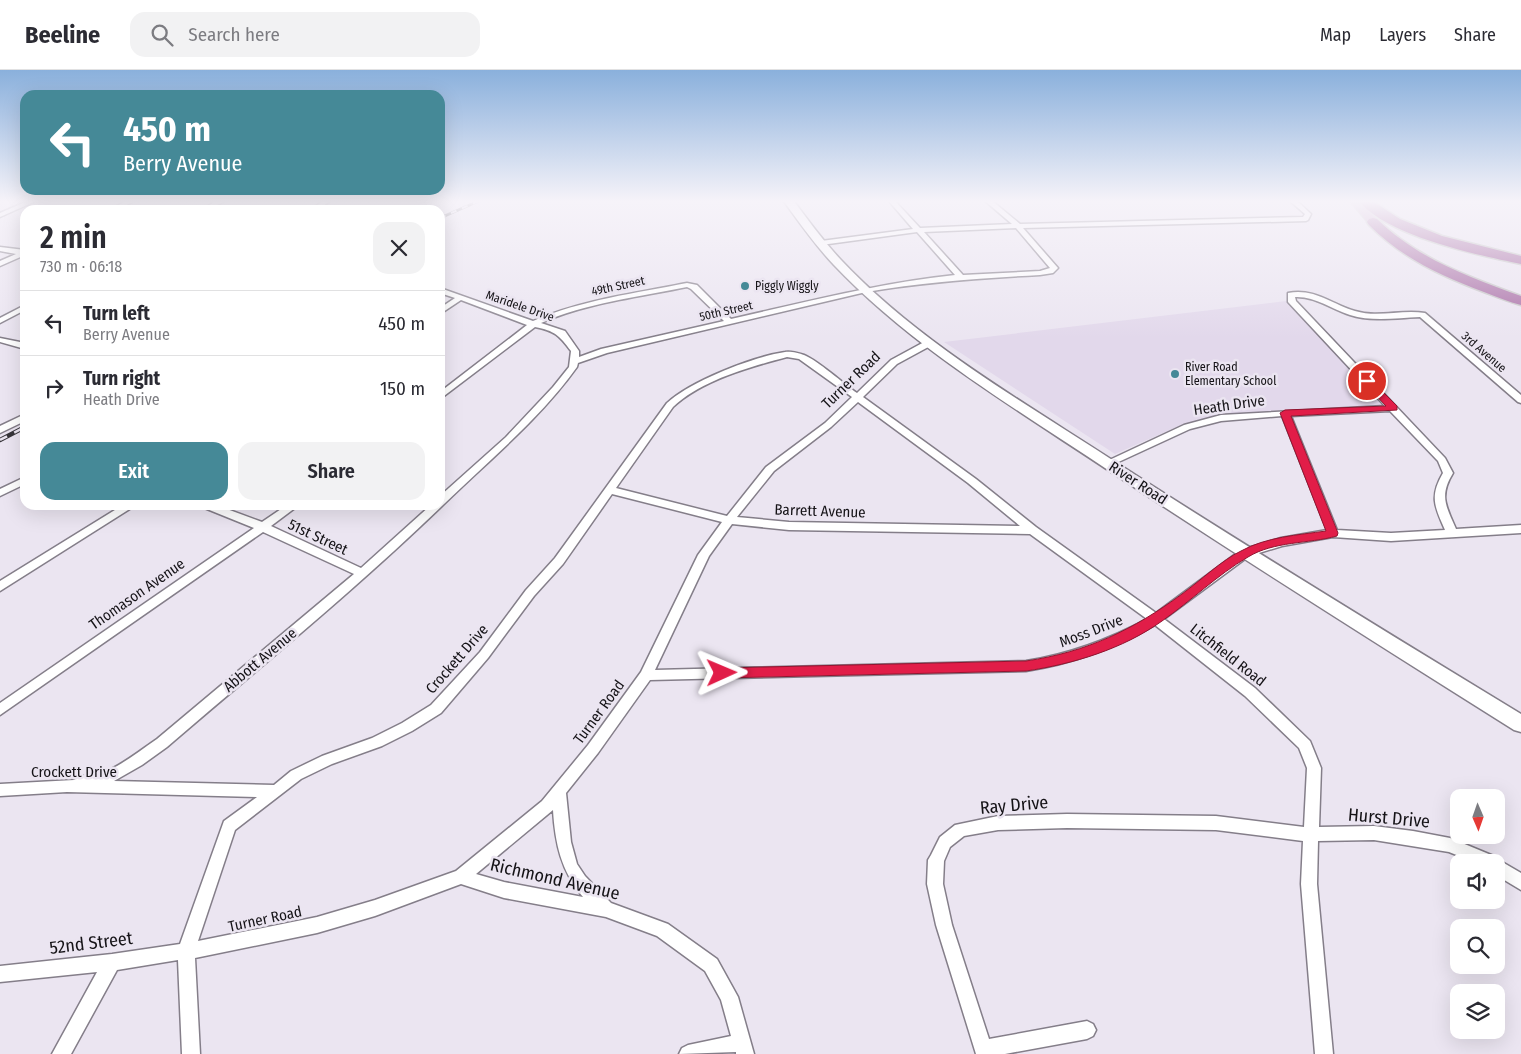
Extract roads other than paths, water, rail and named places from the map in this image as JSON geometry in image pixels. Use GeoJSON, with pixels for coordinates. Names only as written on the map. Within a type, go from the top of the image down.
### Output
{"type":"FeatureCollection","features":[{"type":"Feature","properties":{"kind":"highway"},"geometry":{"type":"LineString","coordinates":[[1398,246],[1432,264],[1521,300]]}},
{"type":"Feature","properties":{"kind":"highway"},"geometry":{"type":"LineString","coordinates":[[1412,246],[1471,272],[1521,286]]}},
{"type":"Feature","properties":{"kind":"highway"},"geometry":{"type":"LineString","coordinates":[[1462,246],[1521,260]]}},
{"type":"Feature","properties":{"kind":"main road","name":"River Road"},"geometry":{"type":"LineString","coordinates":[[824,246],[866,290],[929,343],[986,384],[1245,553],[1521,724]]}},
{"type":"Feature","properties":{"kind":"street"},"geometry":{"type":"LineString","coordinates":[[934,246],[961,277]]}},
{"type":"Feature","properties":{"kind":"street","name":"50th Street"},"geometry":{"type":"LineString","coordinates":[[575,361],[604,351],[866,290],[905,283],[961,277],[1040,273],[1054,268],[1036,246]]}},
{"type":"Feature","properties":{"kind":"street"},"geometry":{"type":"LineString","coordinates":[[0,248],[20,251]]}},
{"type":"Feature","properties":{"kind":"street"},"geometry":{"type":"LineString","coordinates":[[0,264],[20,254]]}},
{"type":"Feature","properties":{"kind":"street","name":"49th Street"},"geometry":{"type":"LineString","coordinates":[[533,324],[556,314],[679,286],[694,287],[730,322]]}},
{"type":"Feature","properties":{"kind":"street","name":"Maridele Drive"},"geometry":{"type":"LineString","coordinates":[[445,292],[533,324],[550,327],[562,332],[575,350],[575,361]]}},
{"type":"Feature","properties":{"kind":"street","name":"3rd Avenue"},"geometry":{"type":"LineString","coordinates":[[1393,408],[1292,302],[1291,295],[1307,294],[1352,313],[1368,316],[1422,315],[1521,400]]}},
{"type":"Feature","properties":{"kind":"street"},"geometry":{"type":"LineString","coordinates":[[445,308],[461,297]]}},
{"type":"Feature","properties":{"kind":"street"},"geometry":{"type":"LineString","coordinates":[[0,321],[20,310]]}},
{"type":"Feature","properties":{"kind":"street"},"geometry":{"type":"LineString","coordinates":[[445,392],[533,324]]}},
{"type":"Feature","properties":{"kind":"street"},"geometry":{"type":"LineString","coordinates":[[0,340],[20,345]]}},
{"type":"Feature","properties":{"kind":"street","name":"Turner Road"},"geometry":{"type":"LineString","coordinates":[[186,951],[317,925],[375,908],[461,877],[527,824],[559,792],[593,749],[646,675],[704,555],[770,469],[828,425],[856,396],[894,362],[929,343]]}},
{"type":"Feature","properties":{"kind":"street","name":"Litchfield Road"},"geometry":{"type":"LineString","coordinates":[[775,357],[787,354],[802,357],[972,481],[1032,530],[1156,619],[1250,692],[1290,728],[1304,745],[1314,768],[1309,884],[1324,1054]]}},
{"type":"Feature","properties":{"kind":"street","name":"Crockett Drive"},"geometry":{"type":"LineString","coordinates":[[0,790],[67,786],[277,791],[296,775],[327,760],[377,742],[407,727],[436,709],[484,655],[530,593],[560,561],[662,414],[681,395],[720,376],[775,357]]}},
{"type":"Feature","properties":{"kind":"street"},"geometry":{"type":"LineString","coordinates":[[445,497],[509,439],[556,389],[573,367],[575,361]]}},
{"type":"Feature","properties":{"kind":"street"},"geometry":{"type":"LineString","coordinates":[[1393,408],[1442,460],[1448,473],[1441,483],[1438,501],[1452,533]]}},
{"type":"Feature","properties":{"kind":"street","name":"Heath Drive"},"geometry":{"type":"LineString","coordinates":[[1108,463],[1187,427],[1221,418],[1393,408]]}},
{"type":"Feature","properties":{"kind":"street"},"geometry":{"type":"LineString","coordinates":[[1285,413],[1333,533]]}},
{"type":"Feature","properties":{"kind":"street"},"geometry":{"type":"LineString","coordinates":[[0,430],[20,420]]}},
{"type":"Feature","properties":{"kind":"street"},"geometry":{"type":"LineString","coordinates":[[0,493],[20,483]]}},
{"type":"Feature","properties":{"kind":"street","name":"Barrett Avenue"},"geometry":{"type":"LineString","coordinates":[[611,490],[729,520],[789,526],[1032,530]]}},
{"type":"Feature","properties":{"kind":"street"},"geometry":{"type":"LineString","coordinates":[[0,587],[123,510]]}},
{"type":"Feature","properties":{"kind":"street","name":"51st Street"},"geometry":{"type":"LineString","coordinates":[[219,510],[263,527],[362,573]]}},
{"type":"Feature","properties":{"kind":"street","name":"Thomason Avenue"},"geometry":{"type":"LineString","coordinates":[[0,710],[175,586],[287,510]]}},
{"type":"Feature","properties":{"kind":"street","name":"Abbott Avenue"},"geometry":{"type":"LineString","coordinates":[[67,786],[113,774],[137,762],[162,743],[362,573],[431,510]]}},
{"type":"Feature","properties":{"kind":"street","name":"Moss Drive"},"geometry":{"type":"LineString","coordinates":[[646,675],[1026,666],[1058,661],[1105,645],[1156,619],[1245,553],[1281,542],[1333,533],[1392,538],[1521,529]]}},
{"type":"Feature","properties":{"kind":"street"},"geometry":{"type":"LineString","coordinates":[[191,1054],[186,951],[229,826],[277,791]]}},
{"type":"Feature","properties":{"kind":"street"},"geometry":{"type":"LineString","coordinates":[[559,792],[563,849],[568,864],[587,892],[606,909]]}},
{"type":"Feature","properties":{"kind":"street","name":"Ray Drive"},"geometry":{"type":"LineString","coordinates":[[984,1051],[944,925],[935,884],[936,860],[945,842],[960,830],[998,823],[1067,821],[1216,823],[1294,834],[1310,833]]}},
{"type":"Feature","properties":{"kind":"street","name":"Hurst Drive"},"geometry":{"type":"LineString","coordinates":[[1310,833],[1374,833],[1450,845],[1472,854]]}},
{"type":"Feature","properties":{"kind":"street"},"geometry":{"type":"LineString","coordinates":[[1505,872],[1521,882]]}},
{"type":"Feature","properties":{"kind":"street","name":"Richmond Avenue"},"geometry":{"type":"LineString","coordinates":[[461,877],[504,890],[606,909],[662,930],[711,965],[728,997],[744,1048]]}},
{"type":"Feature","properties":{"kind":"street","name":"52nd Street"},"geometry":{"type":"LineString","coordinates":[[0,974],[112,962],[186,951]]}},
{"type":"Feature","properties":{"kind":"street"},"geometry":{"type":"LineString","coordinates":[[61,1054],[112,962]]}},
{"type":"Feature","properties":{"kind":"street"},"geometry":{"type":"LineString","coordinates":[[984,1051],[1087,1030]]}},
{"type":"Feature","properties":{"kind":"street"},"geometry":{"type":"LineString","coordinates":[[688,1054],[744,1048]]}},
{"type":"Feature","properties":{"kind":"railway"},"geometry":{"type":"LineString","coordinates":[[0,440],[20,430]]}},
{"type":"Feature","properties":{"kind":"place","name":"Piggly Wiggly"},"geometry":{"type":"Point","coordinates":[745,286]}},
{"type":"Feature","properties":{"kind":"place","name":"River Road Elementary School"},"geometry":{"type":"Point","coordinates":[1175,374]}}]}
